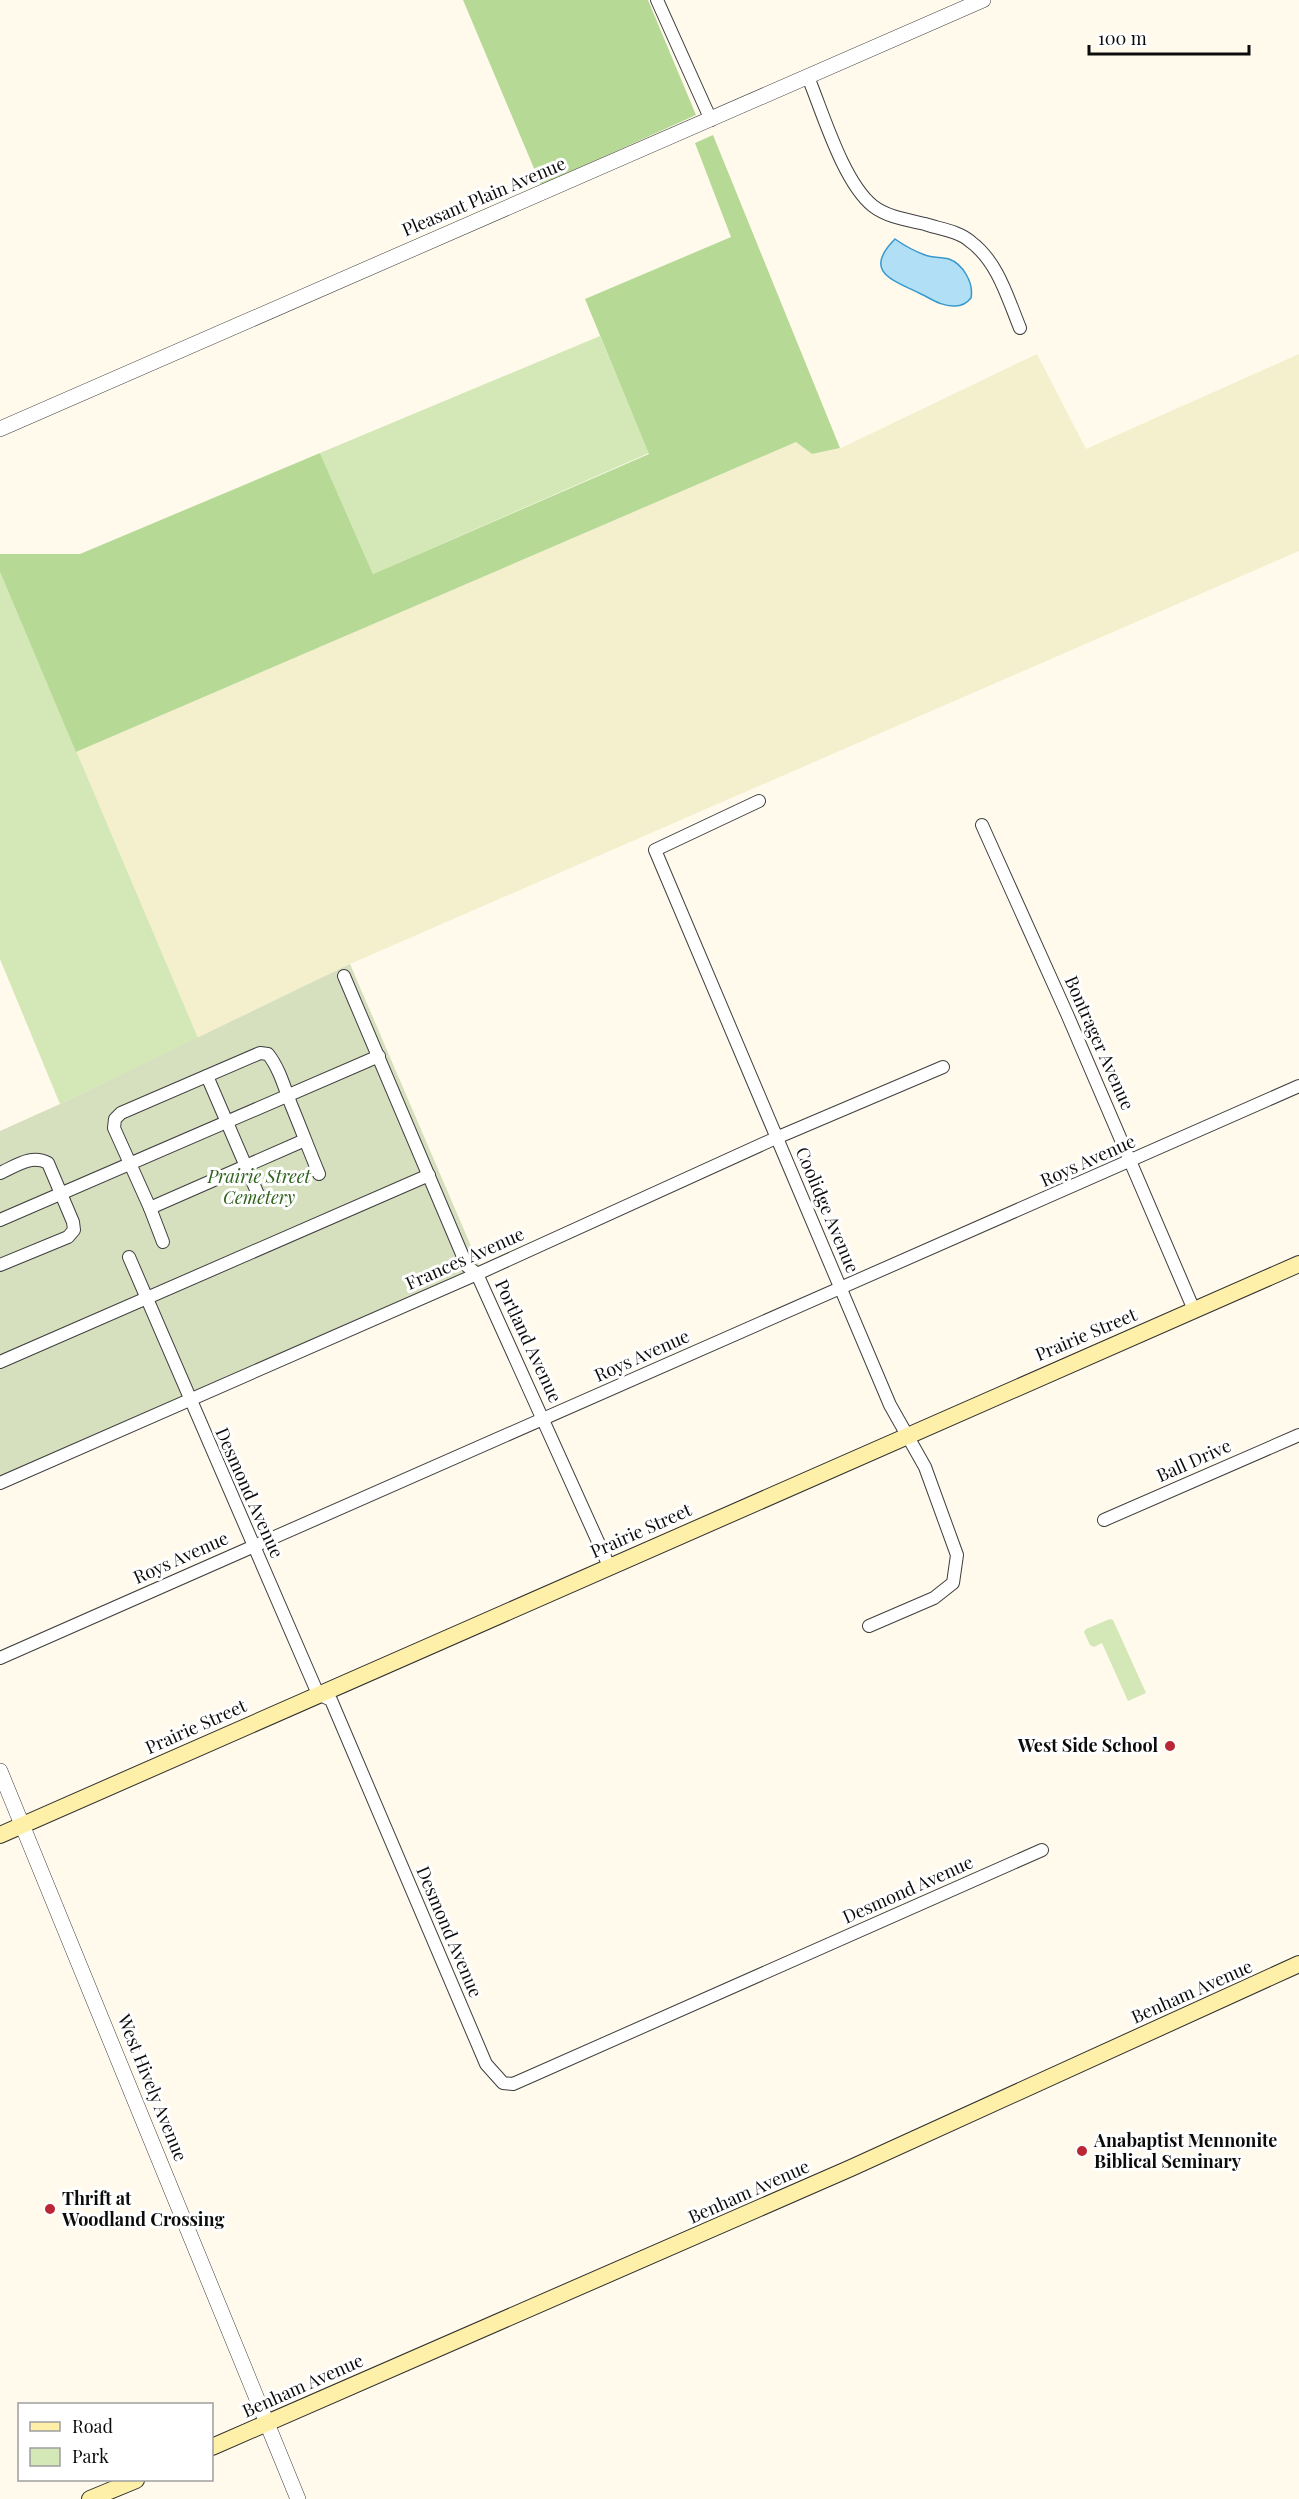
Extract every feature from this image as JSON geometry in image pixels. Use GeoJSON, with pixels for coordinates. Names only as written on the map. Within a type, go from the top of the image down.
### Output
{"type":"FeatureCollection","features":[{"type":"Feature","properties":{"kind":"main road","name":"Prairie Street"},"geometry":{"type":"LineString","coordinates":[[0,1835],[1299,1264]]}},
{"type":"Feature","properties":{"kind":"main road","name":"Benham Avenue"},"geometry":{"type":"LineString","coordinates":[[213,2447],[851,2168],[1299,1964]]}},
{"type":"Feature","properties":{"kind":"main road"},"geometry":{"type":"LineString","coordinates":[[90,2499],[115,2494],[134,2481]]}},
{"type":"Feature","properties":{"kind":"street"},"geometry":{"type":"LineString","coordinates":[[657,0],[711,120]]}},
{"type":"Feature","properties":{"kind":"street","name":"Pleasant Plain Avenue"},"geometry":{"type":"LineString","coordinates":[[0,429],[982,0]]}},
{"type":"Feature","properties":{"kind":"street"},"geometry":{"type":"LineString","coordinates":[[808,76],[850,177],[861,194],[875,207],[888,214],[957,234],[971,241],[994,267],[1020,328]]}},
{"type":"Feature","properties":{"kind":"street","name":"Coolidge Avenue"},"geometry":{"type":"LineString","coordinates":[[759,801],[655,850],[890,1406],[925,1467],[957,1555],[953,1583],[934,1598],[868,1626]]}},
{"type":"Feature","properties":{"kind":"street","name":"Bontrager Avenue"},"geometry":{"type":"LineString","coordinates":[[982,825],[1194,1310]]}},
{"type":"Feature","properties":{"kind":"street","name":"Portland Avenue"},"geometry":{"type":"LineString","coordinates":[[344,976],[467,1266],[477,1274],[609,1566]]}},
{"type":"Feature","properties":{"kind":"street"},"geometry":{"type":"LineString","coordinates":[[163,1242],[114,1128],[115,1119],[121,1113],[260,1053],[268,1054],[274,1062],[319,1174]]}},
{"type":"Feature","properties":{"kind":"street"},"geometry":{"type":"LineString","coordinates":[[0,1220],[379,1056]]}},
{"type":"Feature","properties":{"kind":"street","name":"Frances Avenue"},"geometry":{"type":"LineString","coordinates":[[0,1483],[477,1274],[776,1138],[943,1067]]}},
{"type":"Feature","properties":{"kind":"street"},"geometry":{"type":"LineString","coordinates":[[207,1076],[260,1199]]}},
{"type":"Feature","properties":{"kind":"street","name":"Roys Avenue"},"geometry":{"type":"LineString","coordinates":[[0,1658],[1131,1162],[1299,1086]]}},
{"type":"Feature","properties":{"kind":"street"},"geometry":{"type":"LineString","coordinates":[[150,1208],[305,1140]]}},
{"type":"Feature","properties":{"kind":"street"},"geometry":{"type":"LineString","coordinates":[[0,1173],[30,1159],[41,1159],[48,1163],[73,1222],[74,1230],[68,1237],[0,1265]]}},
{"type":"Feature","properties":{"kind":"street"},"geometry":{"type":"LineString","coordinates":[[0,1362],[429,1175]]}},
{"type":"Feature","properties":{"kind":"street","name":"Desmond Avenue"},"geometry":{"type":"LineString","coordinates":[[129,1257],[318,1694],[331,1700],[486,2064],[504,2083],[513,2084],[1042,1851]]}},
{"type":"Feature","properties":{"kind":"street","name":"Ball Drive"},"geometry":{"type":"LineString","coordinates":[[1104,1520],[1299,1435]]}},
{"type":"Feature","properties":{"kind":"street","name":"West Hively Avenue"},"geometry":{"type":"LineString","coordinates":[[0,1771],[298,2499]]}},
{"type":"Feature","properties":{"kind":"shaded area"},"geometry":{"type":"Polygon","coordinates":[[[1037,354],[1086,449],[1299,354],[1299,551],[350,964],[198,1038],[76,752],[796,442],[812,454],[841,448],[1037,354]]]}},
{"type":"Feature","properties":{"kind":"green space"},"geometry":{"type":"Polygon","coordinates":[[[463,0],[648,0],[696,115],[541,185],[463,0]]]}},
{"type":"Feature","properties":{"kind":"green space"},"geometry":{"type":"Polygon","coordinates":[[[713,135],[840,448],[812,454],[796,442],[76,752],[0,572],[0,554],[80,554],[320,453],[373,574],[649,454],[585,299],[731,237],[695,143],[713,135]]]}},
{"type":"Feature","properties":{"kind":"green space"},"geometry":{"type":"Polygon","coordinates":[[[600,336],[649,453],[373,574],[320,453],[600,336]]]}},
{"type":"Feature","properties":{"kind":"green space"},"geometry":{"type":"Polygon","coordinates":[[[0,572],[198,1038],[60,1104],[0,959],[0,572]]]}},
{"type":"Feature","properties":{"kind":"green space","name":"Prairie Street Cemetery"},"geometry":{"type":"Polygon","coordinates":[[[350,964],[480,1267],[0,1477],[0,1131],[350,964]]]}},
{"type":"Feature","properties":{"kind":"green space"},"geometry":{"type":"Polygon","coordinates":[[[1110,1619],[1113,1620],[1146,1693],[1128,1701],[1102,1643],[1094,1647],[1090,1645],[1084,1632],[1110,1619]]]}},
{"type":"Feature","properties":{"kind":"water"},"geometry":{"type":"Polygon","coordinates":[[[895,239],[931,257],[954,261],[969,280],[971,298],[959,305],[945,305],[891,279],[881,267],[881,260],[885,250],[895,239]]]}},
{"type":"Feature","properties":{"kind":"place","name":"West Side School"},"geometry":{"type":"Point","coordinates":[1170,1746]}},
{"type":"Feature","properties":{"kind":"place","name":"Anabaptist Mennonite Biblical Seminary"},"geometry":{"type":"Point","coordinates":[1082,2151]}},
{"type":"Feature","properties":{"kind":"place","name":"Thrift at Woodland Crossing"},"geometry":{"type":"Point","coordinates":[50,2209]}}]}
